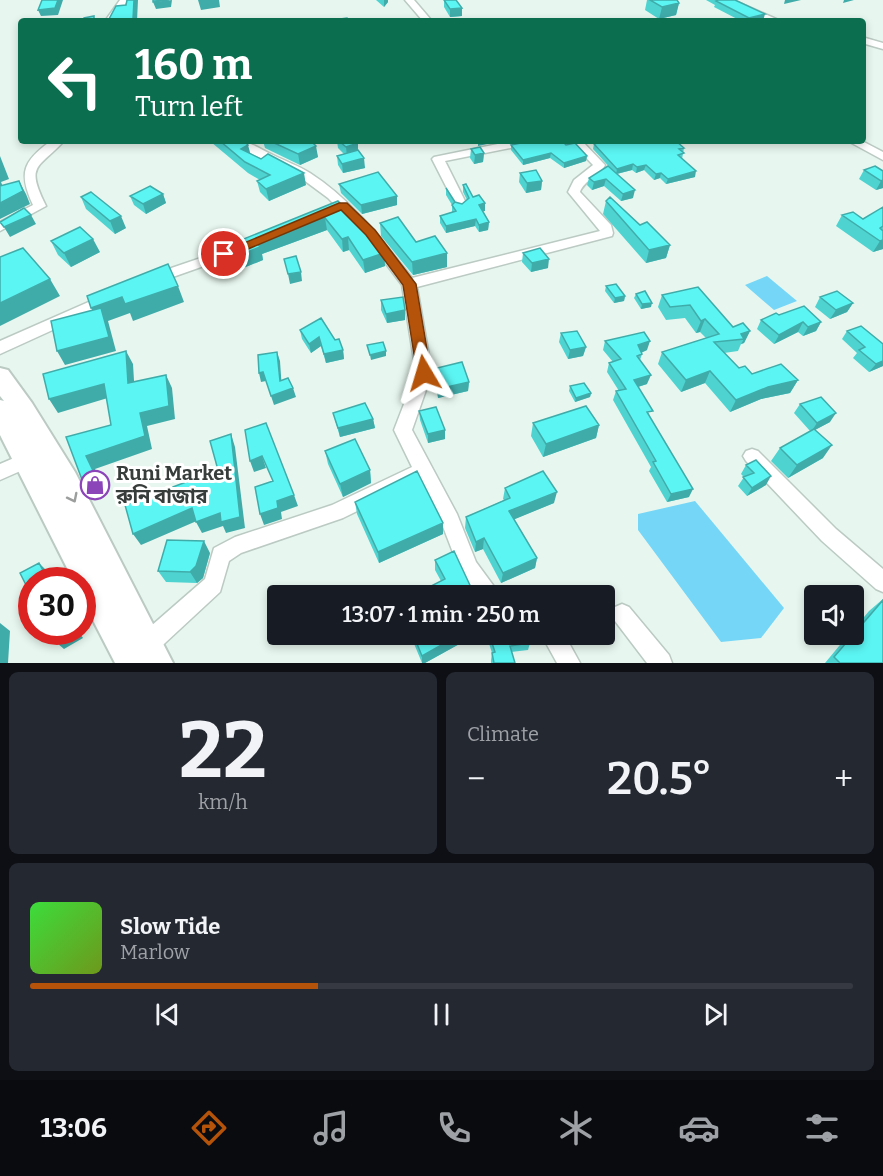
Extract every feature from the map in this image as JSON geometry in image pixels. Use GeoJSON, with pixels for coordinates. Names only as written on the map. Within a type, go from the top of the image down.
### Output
{"type":"FeatureCollection","features":[{"type":"Feature","properties":{"kind":"highway"},"geometry":{"type":"LineString","coordinates":[[0,377],[23,445],[142,657]]}},
{"type":"Feature","properties":{"kind":"street"},"geometry":{"type":"LineString","coordinates":[[111,18],[124,0]]}},
{"type":"Feature","properties":{"kind":"street"},"geometry":{"type":"LineString","coordinates":[[410,0],[425,18]]}},
{"type":"Feature","properties":{"kind":"street"},"geometry":{"type":"LineString","coordinates":[[726,0],[770,18]]}},
{"type":"Feature","properties":{"kind":"street"},"geometry":{"type":"LineString","coordinates":[[866,41],[883,46]]}},
{"type":"Feature","properties":{"kind":"street"},"geometry":{"type":"LineString","coordinates":[[0,227],[40,206],[29,185],[28,173],[34,160],[54,144]]}},
{"type":"Feature","properties":{"kind":"street"},"geometry":{"type":"LineString","coordinates":[[245,144],[252,150],[305,175],[343,206],[370,233],[410,284],[424,373],[403,430],[451,522],[464,562],[479,585]]}},
{"type":"Feature","properties":{"kind":"street"},"geometry":{"type":"LineString","coordinates":[[461,205],[438,159],[515,144]]}},
{"type":"Feature","properties":{"kind":"street"},"geometry":{"type":"LineString","coordinates":[[410,284],[607,233],[606,228],[574,192],[575,185],[581,179],[591,176],[599,165],[579,144]]}},
{"type":"Feature","properties":{"kind":"street"},"geometry":{"type":"LineString","coordinates":[[860,144],[883,156]]}},
{"type":"Feature","properties":{"kind":"street"},"geometry":{"type":"LineString","coordinates":[[325,213],[343,206]]}},
{"type":"Feature","properties":{"kind":"street"},"geometry":{"type":"LineString","coordinates":[[142,284],[246,246]]}},
{"type":"Feature","properties":{"kind":"street"},"geometry":{"type":"LineString","coordinates":[[0,348],[121,293]]}},
{"type":"Feature","properties":{"kind":"street"},"geometry":{"type":"LineString","coordinates":[[0,472],[23,445]]}},
{"type":"Feature","properties":{"kind":"street"},"geometry":{"type":"LineString","coordinates":[[752,456],[829,535],[883,582]]}},
{"type":"Feature","properties":{"kind":"street"},"geometry":{"type":"LineString","coordinates":[[142,657],[213,585],[221,555],[235,546],[336,512],[422,470]]}},
{"type":"Feature","properties":{"kind":"street"},"geometry":{"type":"LineString","coordinates":[[622,614],[660,663]]}},
{"type":"Feature","properties":{"kind":"street"},"geometry":{"type":"LineString","coordinates":[[558,645],[570,663]]}},
{"type":"Feature","properties":{"kind":"water"},"geometry":{"type":"Polygon","coordinates":[[[767,276],[797,301],[774,310],[745,285],[767,276]]]}},
{"type":"Feature","properties":{"kind":"water"},"geometry":{"type":"Polygon","coordinates":[[[695,501],[784,608],[761,638],[721,642],[638,530],[638,514],[695,501]]]}},
{"type":"Feature","properties":{"kind":"building"},"geometry":{"type":"Polygon","coordinates":[[[42,0],[58,0],[55,8],[38,10],[42,0]]]}},
{"type":"Feature","properties":{"kind":"building"},"geometry":{"type":"Polygon","coordinates":[[[127,0],[134,0],[133,18],[110,18],[116,6],[126,5],[127,0]]]}},
{"type":"Feature","properties":{"kind":"building"},"geometry":{"type":"Polygon","coordinates":[[[444,0],[456,0],[462,8],[450,9],[444,0]]]}},
{"type":"Feature","properties":{"kind":"building"},"geometry":{"type":"Polygon","coordinates":[[[650,0],[677,0],[679,3],[662,7],[650,0]]]}},
{"type":"Feature","properties":{"kind":"building"},"geometry":{"type":"Polygon","coordinates":[[[735,0],[765,14],[749,18],[716,1],[735,0]]]}},
{"type":"Feature","properties":{"kind":"building"},"geometry":{"type":"Polygon","coordinates":[[[224,144],[247,144],[241,149],[261,159],[268,154],[304,173],[266,189],[257,181],[270,175],[245,162],[224,144]]]}},
{"type":"Feature","properties":{"kind":"building"},"geometry":{"type":"Polygon","coordinates":[[[276,144],[314,144],[316,146],[298,154],[276,144]]]}},
{"type":"Feature","properties":{"kind":"building"},"geometry":{"type":"Polygon","coordinates":[[[576,144],[587,156],[564,163],[551,153],[523,160],[511,145],[576,144]]]}},
{"type":"Feature","properties":{"kind":"building"},"geometry":{"type":"Polygon","coordinates":[[[594,144],[679,144],[684,148],[679,149],[684,153],[678,155],[696,171],[668,179],[661,173],[656,174],[646,165],[637,167],[633,164],[617,169],[594,144]]]}},
{"type":"Feature","properties":{"kind":"building"},"geometry":{"type":"Polygon","coordinates":[[[480,147],[484,153],[475,155],[471,149],[480,147]]]}},
{"type":"Feature","properties":{"kind":"building"},"geometry":{"type":"Polygon","coordinates":[[[358,150],[364,158],[342,164],[337,156],[358,150]]]}},
{"type":"Feature","properties":{"kind":"building"},"geometry":{"type":"Polygon","coordinates":[[[608,166],[635,190],[623,194],[606,179],[594,182],[589,178],[608,166]]]}},
{"type":"Feature","properties":{"kind":"building"},"geometry":{"type":"Polygon","coordinates":[[[875,166],[883,171],[881,181],[864,170],[875,166]]]}},
{"type":"Feature","properties":{"kind":"building"},"geometry":{"type":"Polygon","coordinates":[[[536,170],[542,181],[527,183],[520,173],[536,170]]]}},
{"type":"Feature","properties":{"kind":"building"},"geometry":{"type":"Polygon","coordinates":[[[378,172],[397,196],[361,205],[339,184],[378,172]]]}},
{"type":"Feature","properties":{"kind":"building"},"geometry":{"type":"Polygon","coordinates":[[[19,181],[23,191],[0,203],[0,186],[19,181]]]}},
{"type":"Feature","properties":{"kind":"building"},"geometry":{"type":"Polygon","coordinates":[[[466,184],[473,197],[479,195],[485,203],[479,205],[489,222],[479,225],[476,219],[446,226],[440,216],[456,211],[452,205],[455,202],[462,204],[469,198],[463,185],[466,184]]]}},
{"type":"Feature","properties":{"kind":"building"},"geometry":{"type":"Polygon","coordinates":[[[150,186],[163,194],[143,204],[130,196],[150,186]]]}},
{"type":"Feature","properties":{"kind":"building"},"geometry":{"type":"Polygon","coordinates":[[[91,192],[121,216],[110,221],[81,197],[91,192]]]}},
{"type":"Feature","properties":{"kind":"building"},"geometry":{"type":"Polygon","coordinates":[[[610,197],[640,225],[647,222],[670,245],[649,250],[606,201],[610,197]]]}},
{"type":"Feature","properties":{"kind":"building"},"geometry":{"type":"Polygon","coordinates":[[[338,201],[362,225],[384,253],[363,260],[348,237],[342,239],[325,218],[256,242],[260,247],[217,264],[209,253],[338,201]]]}},
{"type":"Feature","properties":{"kind":"building"},"geometry":{"type":"Polygon","coordinates":[[[883,207],[883,226],[880,228],[883,231],[883,240],[880,241],[842,215],[853,212],[863,219],[883,207]]]}},
{"type":"Feature","properties":{"kind":"building"},"geometry":{"type":"Polygon","coordinates":[[[24,208],[31,215],[4,227],[0,222],[24,208]]]}},
{"type":"Feature","properties":{"kind":"building"},"geometry":{"type":"Polygon","coordinates":[[[398,217],[416,242],[435,236],[447,253],[412,262],[380,223],[398,217]]]}},
{"type":"Feature","properties":{"kind":"building"},"geometry":{"type":"Polygon","coordinates":[[[80,227],[93,239],[64,253],[51,241],[80,227]]]}},
{"type":"Feature","properties":{"kind":"building"},"geometry":{"type":"Polygon","coordinates":[[[23,248],[50,279],[0,303],[0,257],[23,248]]]}},
{"type":"Feature","properties":{"kind":"building"},"geometry":{"type":"Polygon","coordinates":[[[540,248],[549,259],[532,263],[523,253],[540,248]]]}},
{"type":"Feature","properties":{"kind":"building"},"geometry":{"type":"Polygon","coordinates":[[[296,256],[301,272],[288,274],[284,259],[296,256]]]}},
{"type":"Feature","properties":{"kind":"building"},"geometry":{"type":"Polygon","coordinates":[[[168,264],[178,286],[125,304],[122,297],[91,308],[87,296],[168,264]]]}},
{"type":"Feature","properties":{"kind":"building"},"geometry":{"type":"Polygon","coordinates":[[[616,284],[625,296],[615,298],[606,286],[616,284]]]}},
{"type":"Feature","properties":{"kind":"building"},"geometry":{"type":"Polygon","coordinates":[[[698,287],[733,327],[743,323],[750,331],[741,334],[744,339],[714,342],[739,368],[745,366],[752,374],[781,364],[798,380],[768,387],[736,400],[710,371],[686,380],[662,352],[719,334],[705,319],[701,321],[690,305],[670,307],[662,295],[698,287]]]}},
{"type":"Feature","properties":{"kind":"building"},"geometry":{"type":"Polygon","coordinates":[[[645,291],[652,303],[642,304],[636,294],[645,291]]]}},
{"type":"Feature","properties":{"kind":"building"},"geometry":{"type":"Polygon","coordinates":[[[837,291],[853,303],[836,310],[820,297],[837,291]]]}},
{"type":"Feature","properties":{"kind":"building"},"geometry":{"type":"Polygon","coordinates":[[[403,297],[405,310],[386,314],[381,300],[403,297]]]}},
{"type":"Feature","properties":{"kind":"building"},"geometry":{"type":"Polygon","coordinates":[[[804,306],[821,322],[808,327],[803,322],[779,335],[761,320],[776,313],[779,315],[804,306]]]}},
{"type":"Feature","properties":{"kind":"building"},"geometry":{"type":"Polygon","coordinates":[[[101,308],[109,337],[57,351],[51,321],[101,308]]]}},
{"type":"Feature","properties":{"kind":"building"},"geometry":{"type":"Polygon","coordinates":[[[321,318],[335,340],[339,339],[343,350],[324,354],[319,337],[309,344],[300,330],[321,318]]]}},
{"type":"Feature","properties":{"kind":"building"},"geometry":{"type":"Polygon","coordinates":[[[861,326],[883,344],[883,361],[876,364],[859,350],[865,347],[847,331],[861,326]]]}},
{"type":"Feature","properties":{"kind":"building"},"geometry":{"type":"Polygon","coordinates":[[[577,331],[586,347],[570,350],[561,333],[577,331]]]}},
{"type":"Feature","properties":{"kind":"building"},"geometry":{"type":"Polygon","coordinates":[[[644,332],[650,341],[638,345],[642,354],[637,356],[651,375],[634,380],[653,411],[647,412],[693,489],[671,494],[653,462],[656,461],[616,391],[626,389],[609,363],[621,359],[605,341],[644,332]]]}},
{"type":"Feature","properties":{"kind":"building"},"geometry":{"type":"Polygon","coordinates":[[[383,342],[386,351],[370,355],[367,345],[383,342]]]}},
{"type":"Feature","properties":{"kind":"building"},"geometry":{"type":"Polygon","coordinates":[[[126,351],[128,383],[166,375],[169,406],[140,413],[145,436],[86,456],[97,479],[84,485],[66,437],[111,425],[104,384],[49,399],[43,374],[126,351]]]}},
{"type":"Feature","properties":{"kind":"building"},"geometry":{"type":"Polygon","coordinates":[[[277,352],[280,381],[288,378],[293,388],[271,396],[263,372],[259,373],[258,355],[277,352]]]}},
{"type":"Feature","properties":{"kind":"building"},"geometry":{"type":"Polygon","coordinates":[[[462,362],[469,382],[438,389],[433,369],[462,362]]]}},
{"type":"Feature","properties":{"kind":"building"},"geometry":{"type":"Polygon","coordinates":[[[584,383],[591,393],[576,398],[570,386],[584,383]]]}},
{"type":"Feature","properties":{"kind":"building"},"geometry":{"type":"Polygon","coordinates":[[[821,397],[836,413],[817,423],[800,404],[821,397]]]}},
{"type":"Feature","properties":{"kind":"building"},"geometry":{"type":"Polygon","coordinates":[[[365,403],[373,419],[338,428],[333,413],[365,403]]]}},
{"type":"Feature","properties":{"kind":"building"},"geometry":{"type":"Polygon","coordinates":[[[586,406],[599,425],[546,444],[533,423],[586,406]]]}},
{"type":"Feature","properties":{"kind":"building"},"geometry":{"type":"Polygon","coordinates":[[[436,407],[445,430],[428,434],[419,411],[436,407]]]}},
{"type":"Feature","properties":{"kind":"building"},"geometry":{"type":"Polygon","coordinates":[[[266,423],[294,495],[277,501],[278,508],[260,514],[255,487],[273,481],[262,456],[250,461],[245,430],[266,423]]]}},
{"type":"Feature","properties":{"kind":"building"},"geometry":{"type":"Polygon","coordinates":[[[814,429],[832,445],[797,465],[780,448],[814,429]]]}},
{"type":"Feature","properties":{"kind":"building"},"geometry":{"type":"Polygon","coordinates":[[[231,434],[240,517],[221,522],[220,513],[196,522],[192,508],[133,534],[125,505],[218,470],[210,441],[231,434]]]}},
{"type":"Feature","properties":{"kind":"building"},"geometry":{"type":"Polygon","coordinates":[[[355,439],[370,470],[340,484],[325,451],[355,439]]]}},
{"type":"Feature","properties":{"kind":"building"},"geometry":{"type":"Polygon","coordinates":[[[756,460],[771,476],[752,488],[743,477],[754,473],[746,465],[756,460]]]}},
{"type":"Feature","properties":{"kind":"building"},"geometry":{"type":"Polygon","coordinates":[[[417,471],[443,523],[378,552],[355,502],[417,471]]]}},
{"type":"Feature","properties":{"kind":"building"},"geometry":{"type":"Polygon","coordinates":[[[543,471],[557,492],[509,511],[537,558],[503,573],[484,538],[476,542],[466,517],[510,498],[505,488],[543,471]]]}},
{"type":"Feature","properties":{"kind":"building"},"geometry":{"type":"Polygon","coordinates":[[[167,540],[204,541],[196,566],[190,572],[158,571],[167,540]]]}},
{"type":"Feature","properties":{"kind":"building"},"geometry":{"type":"Polygon","coordinates":[[[454,551],[470,585],[433,585],[445,579],[435,560],[454,551]]]}},
{"type":"Feature","properties":{"kind":"building"},"geometry":{"type":"Polygon","coordinates":[[[883,600],[883,663],[840,663],[834,657],[844,645],[864,645],[864,622],[883,600]]]}},
{"type":"Feature","properties":{"kind":"building"},"geometry":{"type":"Polygon","coordinates":[[[418,645],[442,645],[422,656],[418,645]]]}},
{"type":"Feature","properties":{"kind":"building"},"geometry":{"type":"Polygon","coordinates":[[[493,645],[517,645],[510,646],[515,663],[494,663],[492,653],[495,652],[493,645]]]}},
{"type":"Feature","properties":{"kind":"place","name":"Runi Market রুনি বাজার"},"geometry":{"type":"Point","coordinates":[95,485]}},
{"type":"Feature","properties":{"kind":"route"},"geometry":{"type":"LineString","coordinates":[[224,254],[343,206],[370,233],[410,284],[424,373]]}}]}
